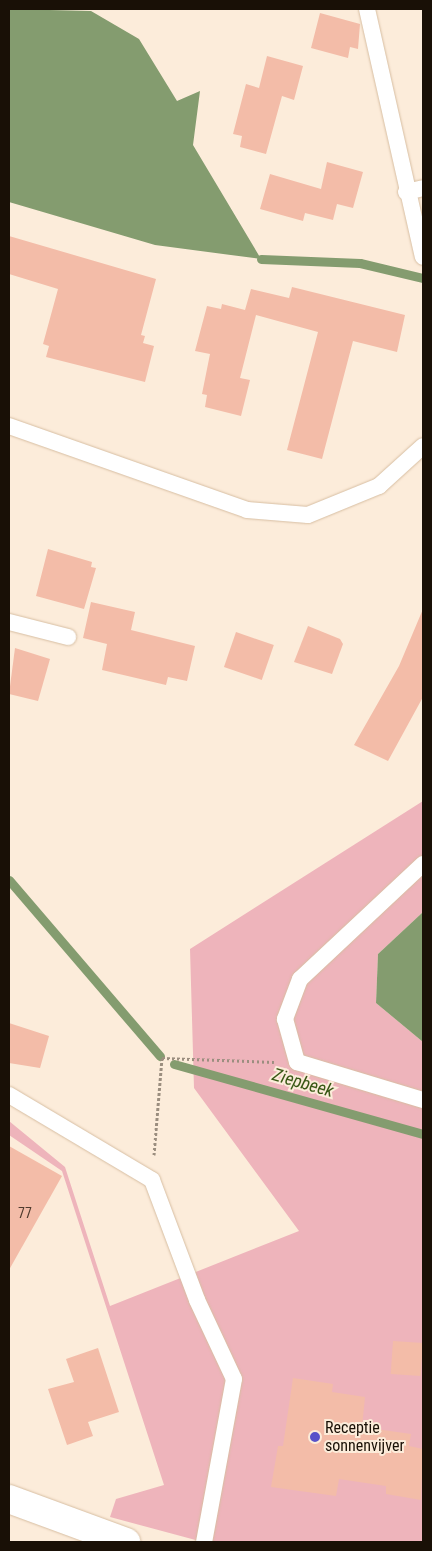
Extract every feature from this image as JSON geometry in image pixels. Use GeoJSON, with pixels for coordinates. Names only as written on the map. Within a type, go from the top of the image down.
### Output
{"type":"FeatureCollection","features":[{"type":"Feature","properties":{"kind":"street"},"geometry":{"type":"LineString","coordinates":[[9,1499],[126,1542]]}},
{"type":"Feature","properties":{"kind":"lane"},"geometry":{"type":"LineString","coordinates":[[367,9],[406,192],[423,257]]}},
{"type":"Feature","properties":{"kind":"lane"},"geometry":{"type":"LineString","coordinates":[[406,192],[423,188]]}},
{"type":"Feature","properties":{"kind":"lane"},"geometry":{"type":"LineString","coordinates":[[9,426],[247,510],[308,515],[379,486],[423,446]]}},
{"type":"Feature","properties":{"kind":"lane"},"geometry":{"type":"LineString","coordinates":[[9,622],[68,637]]}},
{"type":"Feature","properties":{"kind":"lane"},"geometry":{"type":"LineString","coordinates":[[423,864],[300,979],[284,1019],[297,1062],[423,1100]]}},
{"type":"Feature","properties":{"kind":"lane"},"geometry":{"type":"LineString","coordinates":[[9,1095],[152,1180],[197,1300],[234,1379],[204,1542]]}},
{"type":"Feature","properties":{"kind":"path"},"geometry":{"type":"LineString","coordinates":[[152,1180],[162,1058],[297,1062]]}},
{"type":"Feature","properties":{"kind":"shaded area"},"geometry":{"type":"Polygon","coordinates":[[[9,9],[91,11],[139,39],[177,101],[200,91],[193,145],[261,259],[155,245],[9,202],[9,9]]]}},
{"type":"Feature","properties":{"kind":"shaded area"},"geometry":{"type":"Polygon","coordinates":[[[423,801],[423,912],[378,954],[376,1003],[423,1042],[423,1542],[203,1542],[110,1517],[116,1499],[164,1485],[62,1171],[9,1135],[9,1121],[65,1167],[110,1306],[299,1231],[194,1088],[190,949],[423,801]]]}},
{"type":"Feature","properties":{"kind":"shaded area"},"geometry":{"type":"Polygon","coordinates":[[[423,912],[423,1042],[376,1003],[378,954],[423,912]]]}},
{"type":"Feature","properties":{"kind":"building"},"geometry":{"type":"Polygon","coordinates":[[[320,13],[360,24],[358,49],[350,47],[348,58],[311,48],[320,13]]]}},
{"type":"Feature","properties":{"kind":"building"},"geometry":{"type":"Polygon","coordinates":[[[267,56],[303,66],[294,100],[282,96],[266,154],[240,147],[242,136],[233,134],[246,84],[259,88],[267,56]]]}},
{"type":"Feature","properties":{"kind":"building"},"geometry":{"type":"Polygon","coordinates":[[[327,162],[363,172],[353,208],[337,204],[333,220],[305,213],[303,221],[260,209],[270,174],[321,189],[327,162]]]}},
{"type":"Feature","properties":{"kind":"building"},"geometry":{"type":"Polygon","coordinates":[[[9,236],[156,279],[141,335],[145,336],[143,343],[154,346],[145,382],[46,357],[49,346],[43,344],[58,289],[9,274],[9,236]]]}},
{"type":"Feature","properties":{"kind":"building"},"geometry":{"type":"Polygon","coordinates":[[[292,287],[405,315],[397,352],[353,341],[322,459],[287,450],[318,332],[256,315],[240,378],[250,380],[241,416],[205,407],[207,395],[202,394],[210,354],[195,351],[207,306],[221,309],[222,304],[245,310],[251,289],[289,298],[292,287]]]}},
{"type":"Feature","properties":{"kind":"building"},"geometry":{"type":"Polygon","coordinates":[[[48,549],[92,562],[91,567],[96,568],[84,609],[36,596],[48,549]]]}},
{"type":"Feature","properties":{"kind":"building"},"geometry":{"type":"Polygon","coordinates":[[[91,602],[135,612],[131,630],[195,646],[187,681],[168,677],[166,685],[102,670],[107,644],[83,638],[91,602]]]}},
{"type":"Feature","properties":{"kind":"building"},"geometry":{"type":"Polygon","coordinates":[[[423,609],[423,697],[388,761],[354,745],[399,666],[423,609]]]}},
{"type":"Feature","properties":{"kind":"building"},"geometry":{"type":"Polygon","coordinates":[[[308,626],[340,639],[343,644],[332,674],[294,662],[308,626]]]}},
{"type":"Feature","properties":{"kind":"building"},"geometry":{"type":"Polygon","coordinates":[[[236,632],[274,645],[262,680],[224,667],[236,632]]]}},
{"type":"Feature","properties":{"kind":"building"},"geometry":{"type":"Polygon","coordinates":[[[15,648],[50,659],[38,701],[9,694],[15,648]]]}},
{"type":"Feature","properties":{"kind":"building"},"geometry":{"type":"Polygon","coordinates":[[[9,1023],[49,1036],[40,1068],[9,1063],[9,1023]]]}},
{"type":"Feature","properties":{"kind":"building"},"geometry":{"type":"Polygon","coordinates":[[[9,1146],[62,1176],[9,1270],[9,1146]]]}},
{"type":"Feature","properties":{"kind":"building"},"geometry":{"type":"Polygon","coordinates":[[[393,1341],[423,1343],[421,1376],[391,1374],[393,1341]]]}},
{"type":"Feature","properties":{"kind":"building"},"geometry":{"type":"Polygon","coordinates":[[[98,1348],[119,1412],[88,1422],[93,1436],[67,1445],[48,1389],[74,1382],[66,1359],[98,1348]]]}},
{"type":"Feature","properties":{"kind":"building"},"geometry":{"type":"Polygon","coordinates":[[[293,1378],[333,1384],[332,1392],[365,1397],[362,1427],[411,1434],[409,1446],[423,1449],[421,1500],[386,1494],[386,1486],[339,1479],[336,1496],[271,1487],[278,1446],[283,1446],[293,1378]]]}},
{"type":"Feature","properties":{"kind":"waterway"},"geometry":{"type":"LineString","coordinates":[[261,259],[360,263],[423,278]]}},
{"type":"Feature","properties":{"kind":"waterway","name":"Ziepbeek"},"geometry":{"type":"LineString","coordinates":[[9,880],[160,1056]]}},
{"type":"Feature","properties":{"kind":"waterway","name":"Ziepbeek"},"geometry":{"type":"LineString","coordinates":[[174,1064],[423,1134]]}},
{"type":"Feature","properties":{"kind":"place","name":"Receptie sonnenvijver"},"geometry":{"type":"Point","coordinates":[315,1437]}}]}
